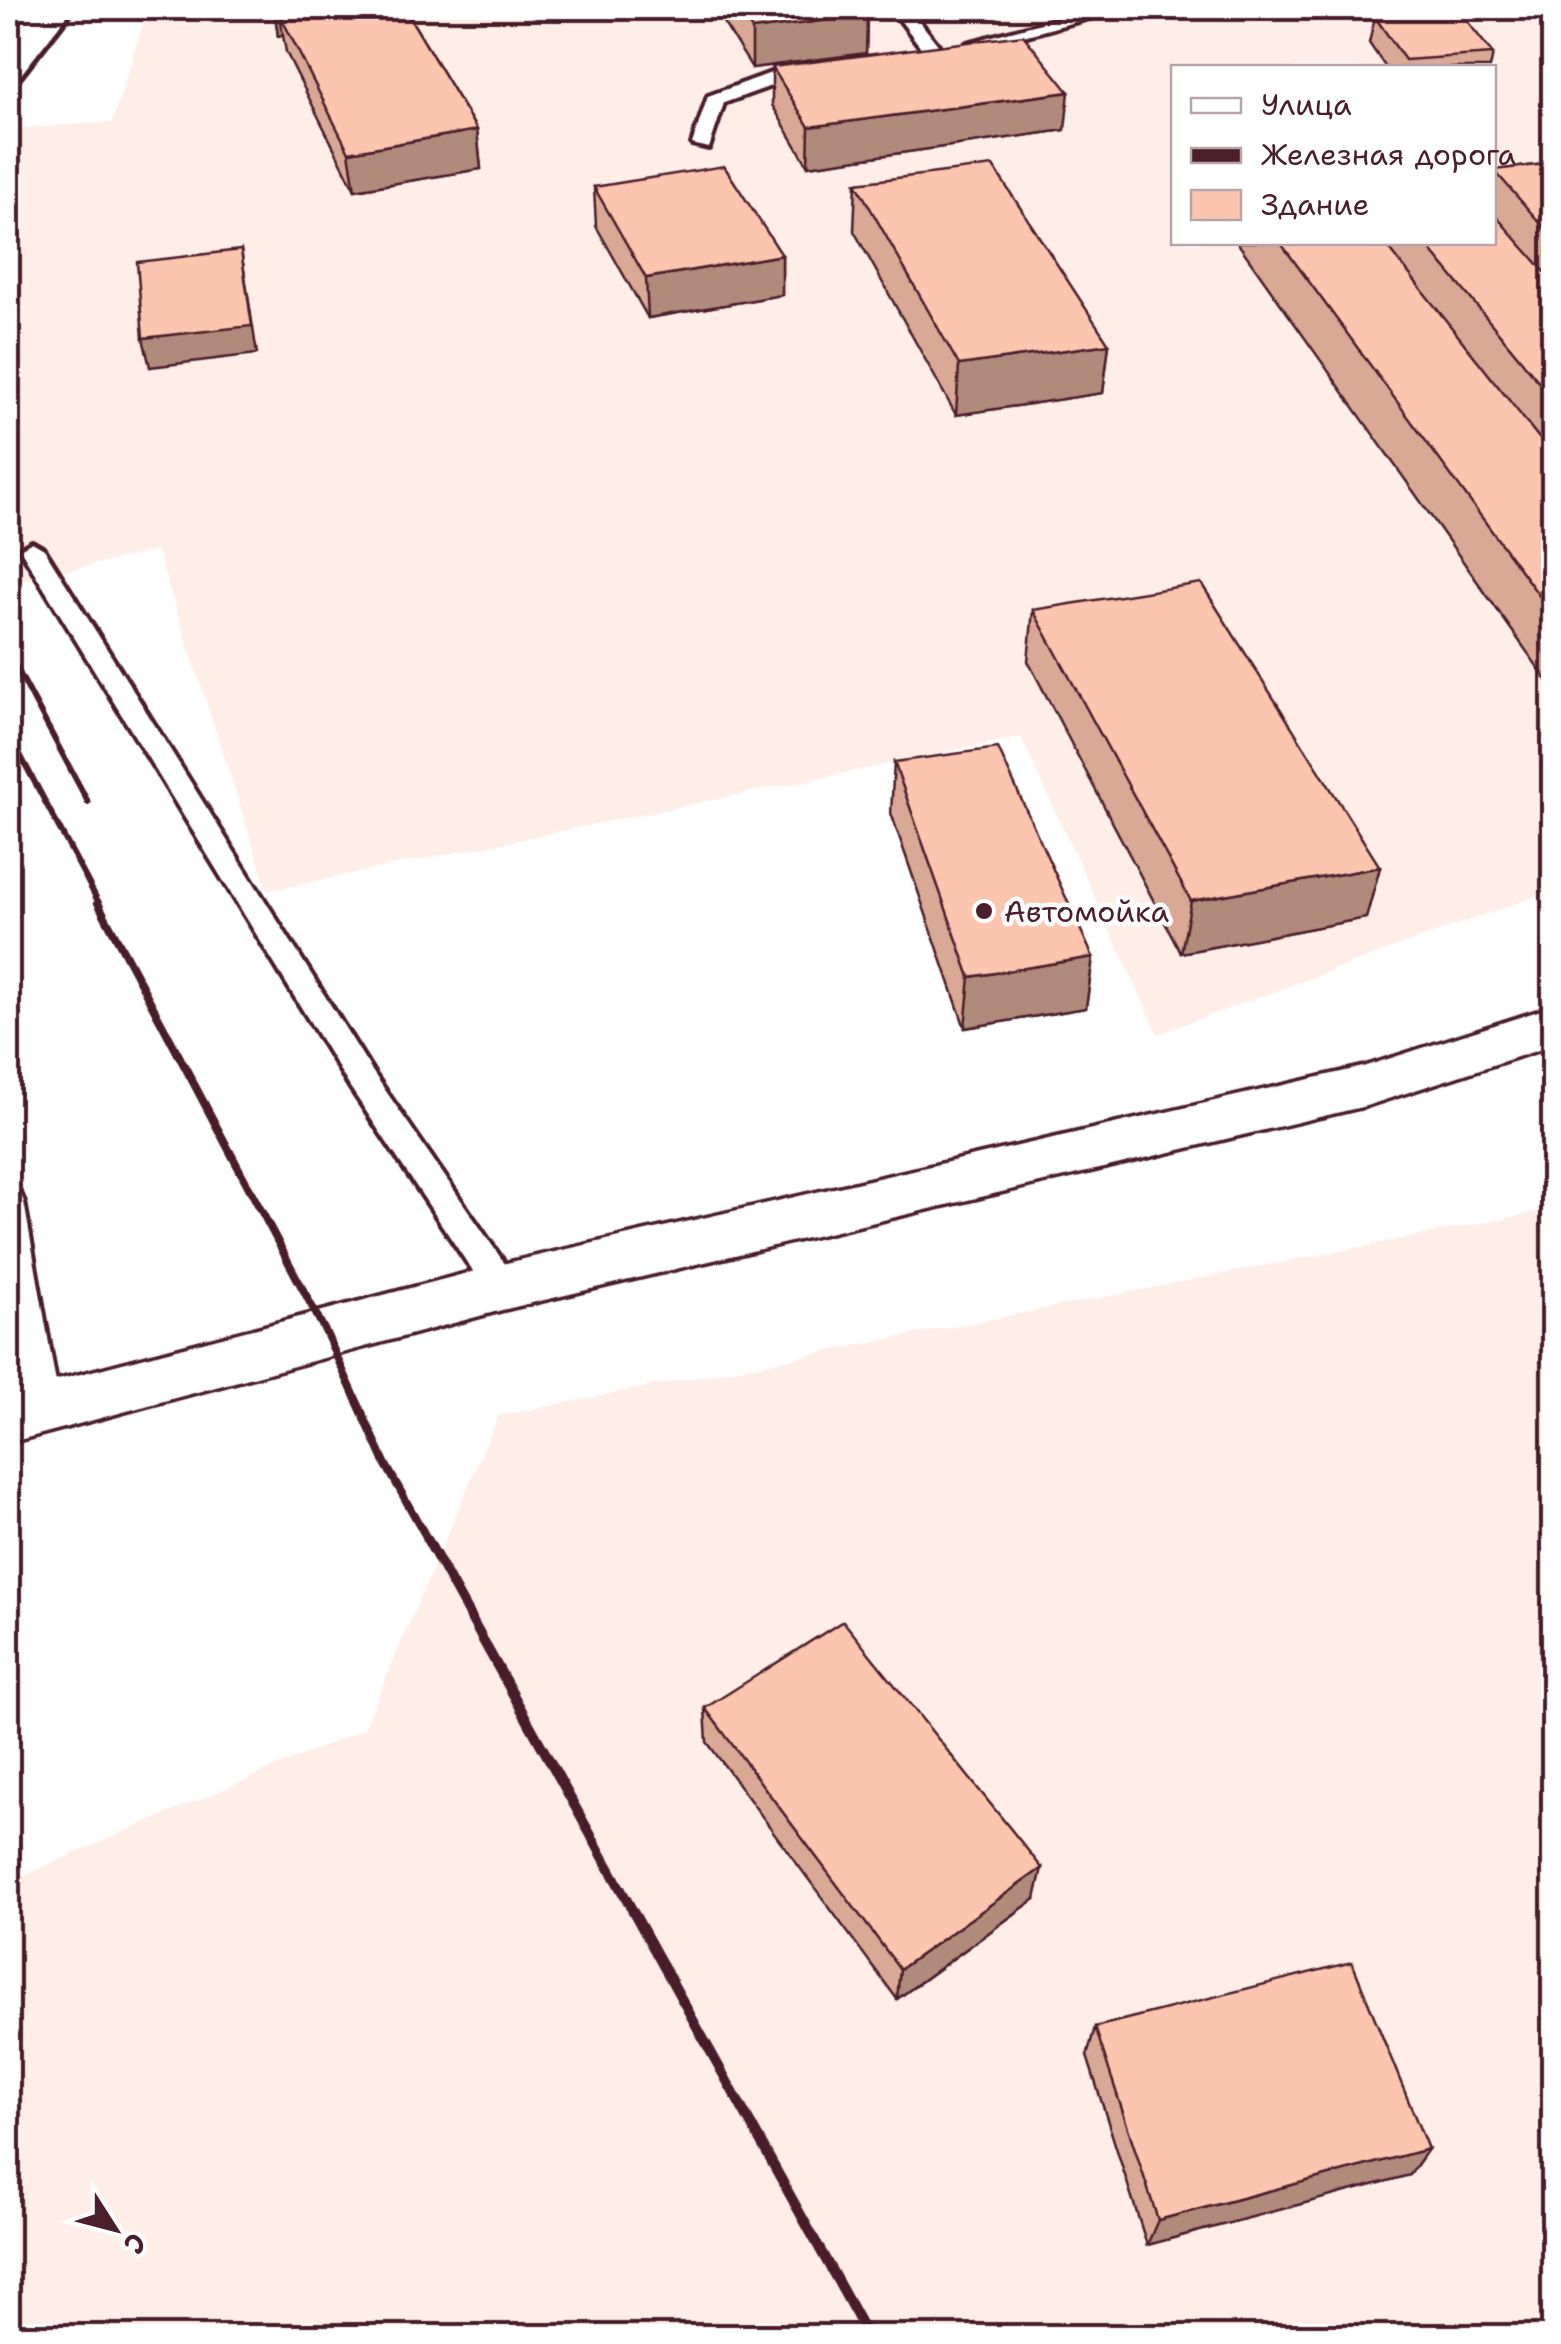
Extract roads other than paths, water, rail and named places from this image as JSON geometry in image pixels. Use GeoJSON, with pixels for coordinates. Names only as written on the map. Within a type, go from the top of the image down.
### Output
{"type":"FeatureCollection","features":[{"type":"Feature","properties":{"kind":"main road"},"geometry":{"type":"LineString","coordinates":[[25,1412],[502,1287],[1366,1086],[1554,1025]]}},
{"type":"Feature","properties":{"kind":"lane"},"geometry":{"type":"LineString","coordinates":[[900,8],[924,52],[1014,37],[1117,8]]}},
{"type":"Feature","properties":{"kind":"lane"},"geometry":{"type":"LineString","coordinates":[[702,144],[715,100],[778,77],[836,67]]}},
{"type":"Feature","properties":{"kind":"lane"},"geometry":{"type":"LineString","coordinates":[[32,550],[361,1079],[502,1287]]}},
{"type":"Feature","properties":{"kind":"lane"},"geometry":{"type":"LineString","coordinates":[[8,1202],[25,1412]]}},
{"type":"Feature","properties":{"kind":"railway"},"geometry":{"type":"LineString","coordinates":[[8,95],[76,8]]}},
{"type":"Feature","properties":{"kind":"railway"},"geometry":{"type":"LineString","coordinates":[[8,652],[88,802]]}},
{"type":"Feature","properties":{"kind":"railway"},"geometry":{"type":"LineString","coordinates":[[8,732],[100,905]]}},
{"type":"Feature","properties":{"kind":"railway"},"geometry":{"type":"LineString","coordinates":[[98,903],[325,1331],[386,1465],[429,1542]]}},
{"type":"Feature","properties":{"kind":"railway"},"geometry":{"type":"LineString","coordinates":[[427,1539],[868,2336]]}},
{"type":"Feature","properties":{"kind":"place","name":"Автомойка"},"geometry":{"type":"Point","coordinates":[984,911]}}]}
